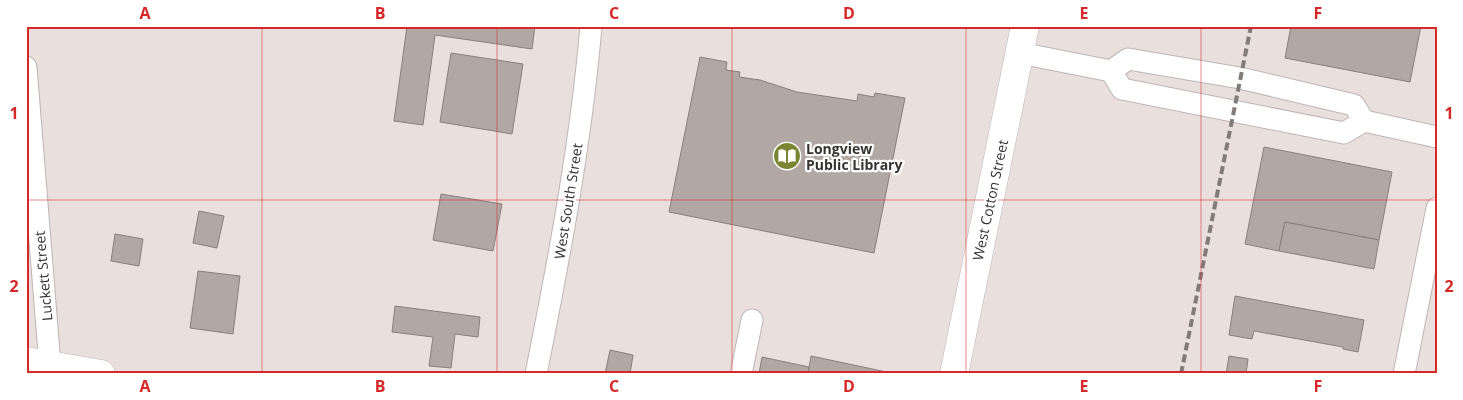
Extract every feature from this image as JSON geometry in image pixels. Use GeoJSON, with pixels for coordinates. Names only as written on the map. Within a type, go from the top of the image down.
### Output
{"type":"FeatureCollection","features":[{"type":"Feature","properties":{"kind":"main road","name":"West Cotton Street"},"geometry":{"type":"LineString","coordinates":[[954,374],[1025,26]]}},
{"type":"Feature","properties":{"kind":"main road"},"geometry":{"type":"LineString","coordinates":[[38,363],[101,374]]}},
{"type":"Feature","properties":{"kind":"street","name":"West South Street"},"geometry":{"type":"LineString","coordinates":[[536,374],[569,195],[581,115],[591,26]]}},
{"type":"Feature","properties":{"kind":"street"},"geometry":{"type":"LineString","coordinates":[[1020,52],[1110,71],[1122,89],[1234,112],[1344,133],[1364,121],[1437,137]]}},
{"type":"Feature","properties":{"kind":"street"},"geometry":{"type":"LineString","coordinates":[[1110,71],[1128,59],[1240,78],[1354,106],[1364,121]]}},
{"type":"Feature","properties":{"kind":"street","name":"Luckett Street"},"geometry":{"type":"LineString","coordinates":[[26,67],[38,363]]}},
{"type":"Feature","properties":{"kind":"street"},"geometry":{"type":"LineString","coordinates":[[1404,374],[1437,208]]}},
{"type":"Feature","properties":{"kind":"street"},"geometry":{"type":"LineString","coordinates":[[740,374],[752,320]]}},
{"type":"Feature","properties":{"kind":"building"},"geometry":{"type":"Polygon","coordinates":[[[407,26],[535,26],[532,49],[435,35],[423,125],[394,121],[407,26]]]}},
{"type":"Feature","properties":{"kind":"building"},"geometry":{"type":"Polygon","coordinates":[[[1291,26],[1421,26],[1410,82],[1285,58],[1291,26]]]}},
{"type":"Feature","properties":{"kind":"building"},"geometry":{"type":"Polygon","coordinates":[[[451,53],[523,64],[512,134],[440,122],[451,53]]]}},
{"type":"Feature","properties":{"kind":"building","name":"Longview Public Library"},"geometry":{"type":"Polygon","coordinates":[[[700,57],[727,62],[726,70],[740,72],[739,77],[760,80],[797,92],[857,101],[858,94],[874,97],[875,93],[905,98],[874,253],[669,212],[700,57]]]}},
{"type":"Feature","properties":{"kind":"building"},"geometry":{"type":"Polygon","coordinates":[[[1264,147],[1392,172],[1379,240],[1285,222],[1279,251],[1245,244],[1264,147]]]}},
{"type":"Feature","properties":{"kind":"building"},"geometry":{"type":"Polygon","coordinates":[[[441,194],[502,204],[493,251],[433,240],[441,194]]]}},
{"type":"Feature","properties":{"kind":"building"},"geometry":{"type":"Polygon","coordinates":[[[199,211],[224,216],[217,248],[193,243],[199,211]]]}},
{"type":"Feature","properties":{"kind":"building"},"geometry":{"type":"Polygon","coordinates":[[[1285,222],[1379,240],[1374,269],[1279,251],[1285,222]]]}},
{"type":"Feature","properties":{"kind":"building"},"geometry":{"type":"Polygon","coordinates":[[[115,234],[143,239],[139,266],[111,261],[115,234]]]}},
{"type":"Feature","properties":{"kind":"building"},"geometry":{"type":"Polygon","coordinates":[[[198,271],[240,276],[233,334],[190,328],[198,271]]]}},
{"type":"Feature","properties":{"kind":"building"},"geometry":{"type":"Polygon","coordinates":[[[1235,296],[1364,320],[1358,352],[1343,349],[1343,347],[1254,331],[1252,339],[1229,335],[1235,296]]]}},
{"type":"Feature","properties":{"kind":"building"},"geometry":{"type":"Polygon","coordinates":[[[395,306],[480,317],[478,337],[455,334],[451,368],[429,366],[433,337],[392,332],[395,306]]]}},
{"type":"Feature","properties":{"kind":"building"},"geometry":{"type":"Polygon","coordinates":[[[610,350],[633,355],[630,374],[605,374],[610,350]]]}},
{"type":"Feature","properties":{"kind":"building"},"geometry":{"type":"Polygon","coordinates":[[[811,356],[896,374],[808,374],[811,356]]]}},
{"type":"Feature","properties":{"kind":"building"},"geometry":{"type":"Polygon","coordinates":[[[1229,356],[1248,359],[1246,374],[1226,374],[1229,356]]]}},
{"type":"Feature","properties":{"kind":"building"},"geometry":{"type":"Polygon","coordinates":[[[762,357],[809,367],[808,374],[759,374],[762,357]]]}},
{"type":"Feature","properties":{"kind":"railway"},"geometry":{"type":"LineString","coordinates":[[1181,374],[1251,26]]}},
{"type":"Feature","properties":{"kind":"place","name":"Longview Public Library"},"geometry":{"type":"Point","coordinates":[787,156]}}]}
